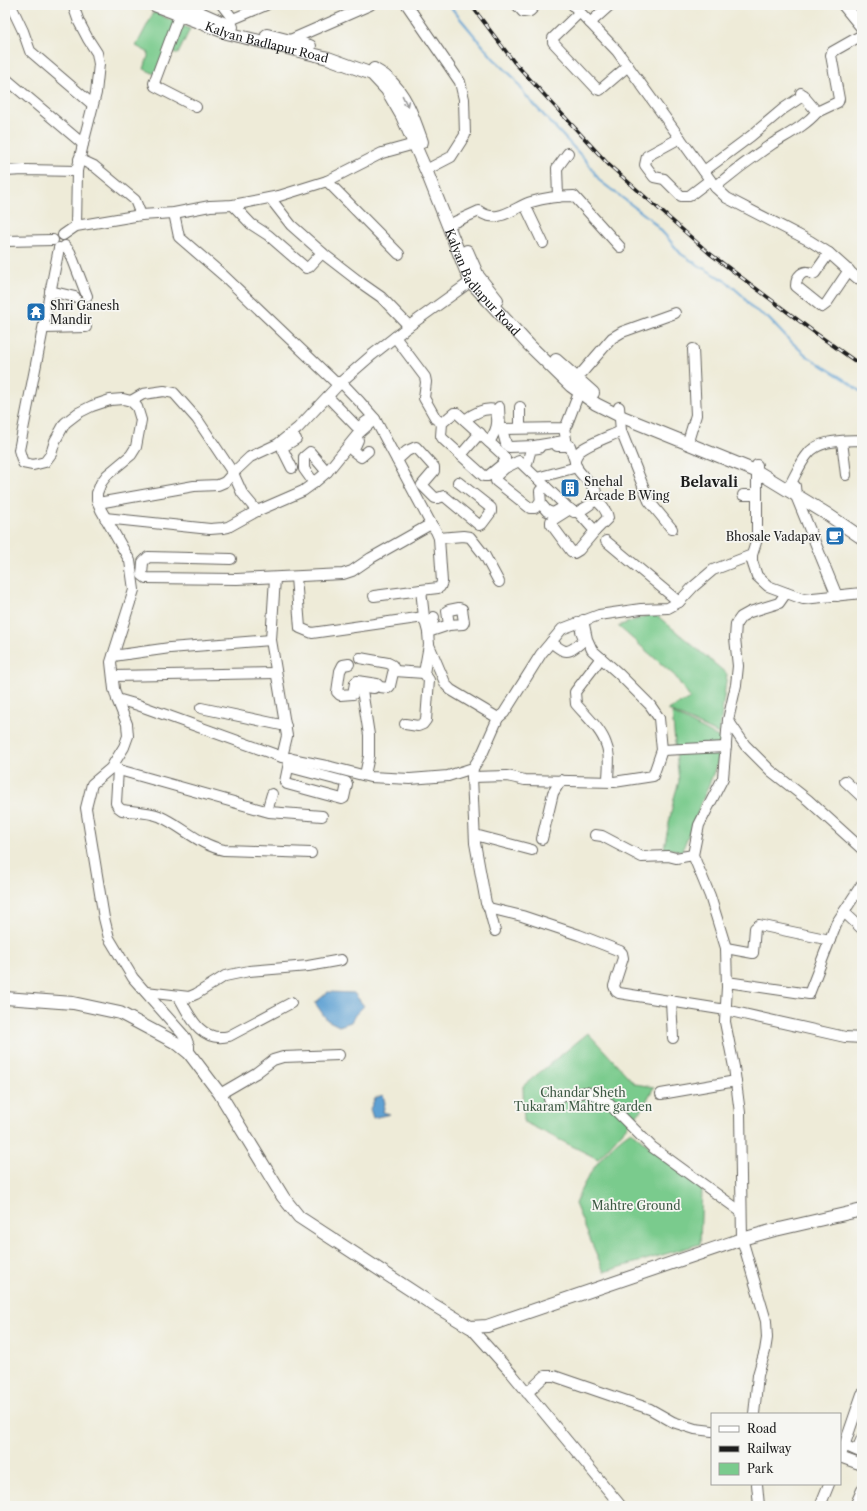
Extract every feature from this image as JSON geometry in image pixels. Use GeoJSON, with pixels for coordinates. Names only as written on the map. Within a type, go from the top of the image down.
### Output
{"type":"FeatureCollection","features":[{"type":"Feature","properties":{"kind":"main road"},"geometry":{"type":"LineString","coordinates":[[154,5],[180,10],[262,38],[348,58],[371,67],[387,78],[402,95],[413,118],[418,143],[474,279],[577,386],[619,411],[648,425],[757,469],[829,512],[862,529]]}},
{"type":"Feature","properties":{"kind":"main road"},"geometry":{"type":"LineString","coordinates":[[844,5],[862,26]]}},
{"type":"Feature","properties":{"kind":"main road"},"geometry":{"type":"LineString","coordinates":[[852,5],[862,16]]}},
{"type":"Feature","properties":{"kind":"main road"},"geometry":{"type":"LineString","coordinates":[[829,512],[862,538]]}},
{"type":"Feature","properties":{"kind":"main road"},"geometry":{"type":"LineString","coordinates":[[5,998],[73,1003],[120,1013],[160,1033],[178,1044],[189,1053],[220,1094],[283,1197],[299,1217],[432,1304],[470,1327],[487,1326],[771,1231],[862,1210]]}},
{"type":"Feature","properties":{"kind":"street"},"geometry":{"type":"LineString","coordinates":[[7,5],[13,10],[30,51],[92,104]]}},
{"type":"Feature","properties":{"kind":"street"},"geometry":{"type":"LineString","coordinates":[[73,5],[79,22],[97,53],[99,64],[96,93],[82,144],[77,171],[76,226]]}},
{"type":"Feature","properties":{"kind":"street"},"geometry":{"type":"LineString","coordinates":[[222,5],[230,26],[266,5]]}},
{"type":"Feature","properties":{"kind":"street"},"geometry":{"type":"LineString","coordinates":[[288,44],[370,5]]}},
{"type":"Feature","properties":{"kind":"street"},"geometry":{"type":"LineString","coordinates":[[407,5],[460,82],[463,95],[465,135],[451,157],[428,169]]}},
{"type":"Feature","properties":{"kind":"street"},"geometry":{"type":"LineString","coordinates":[[516,5],[524,12],[530,11],[536,5]]}},
{"type":"Feature","properties":{"kind":"street"},"geometry":{"type":"LineString","coordinates":[[590,23],[610,5]]}},
{"type":"Feature","properties":{"kind":"street"},"geometry":{"type":"LineString","coordinates":[[628,66],[600,90],[597,89],[552,42],[553,38],[577,9],[618,51],[712,183],[727,198],[810,241],[829,253],[857,278],[862,279]]}},
{"type":"Feature","properties":{"kind":"street"},"geometry":{"type":"LineString","coordinates":[[180,10],[154,83],[155,86],[196,107]]}},
{"type":"Feature","properties":{"kind":"street"},"geometry":{"type":"LineString","coordinates":[[680,138],[647,156],[645,165],[656,179],[664,179],[681,196],[689,196],[801,126],[812,118],[817,112],[838,102],[839,99],[831,55],[832,52],[862,35]]}},
{"type":"Feature","properties":{"kind":"street"},"geometry":{"type":"LineString","coordinates":[[5,78],[10,86],[82,144]]}},
{"type":"Feature","properties":{"kind":"street"},"geometry":{"type":"LineString","coordinates":[[704,172],[752,136],[803,94],[817,112]]}},
{"type":"Feature","properties":{"kind":"street"},"geometry":{"type":"LineString","coordinates":[[311,853],[224,850],[214,848],[159,816],[122,810],[118,807],[116,803],[114,769],[128,736],[128,724],[117,700],[111,662],[134,590],[130,561],[105,518],[98,503],[97,493],[101,483],[107,475],[131,455],[136,447],[141,420],[137,407],[131,401],[123,398],[110,400],[92,406],[78,413],[65,423],[55,441],[51,454],[45,462],[33,465],[23,463],[19,450],[59,245],[57,235],[63,235],[76,226],[141,215],[174,213],[210,206],[233,205],[270,198],[327,180],[382,153],[418,143]]}},
{"type":"Feature","properties":{"kind":"street"},"geometry":{"type":"LineString","coordinates":[[558,197],[557,168],[568,153]]}},
{"type":"Feature","properties":{"kind":"street"},"geometry":{"type":"LineString","coordinates":[[79,159],[94,166],[135,200],[141,215]]}},
{"type":"Feature","properties":{"kind":"street"},"geometry":{"type":"LineString","coordinates":[[5,171],[77,171]]}},
{"type":"Feature","properties":{"kind":"street"},"geometry":{"type":"LineString","coordinates":[[327,180],[399,254]]}},
{"type":"Feature","properties":{"kind":"street"},"geometry":{"type":"LineString","coordinates":[[451,224],[479,211],[485,216],[495,217],[508,213],[531,202],[558,197],[574,196],[620,247]]}},
{"type":"Feature","properties":{"kind":"street"},"geometry":{"type":"LineString","coordinates":[[270,198],[287,220],[322,253],[361,284],[381,297],[409,326]]}},
{"type":"Feature","properties":{"kind":"street"},"geometry":{"type":"LineString","coordinates":[[233,205],[251,224],[268,235],[306,268],[309,267],[322,253]]}},
{"type":"Feature","properties":{"kind":"street"},"geometry":{"type":"LineString","coordinates":[[525,205],[543,243]]}},
{"type":"Feature","properties":{"kind":"street"},"geometry":{"type":"LineString","coordinates":[[174,213],[179,237],[222,275],[335,382],[341,382],[375,420],[412,490],[436,531],[439,538],[442,582],[440,587],[374,596]]}},
{"type":"Feature","properties":{"kind":"street"},"geometry":{"type":"LineString","coordinates":[[5,241],[59,245],[70,252],[87,296]]}},
{"type":"Feature","properties":{"kind":"street"},"geometry":{"type":"LineString","coordinates":[[829,253],[815,273],[816,277],[808,271],[805,271],[796,280],[796,286],[822,307],[826,304],[849,270]]}},
{"type":"Feature","properties":{"kind":"street"},"geometry":{"type":"LineString","coordinates":[[292,468],[283,447],[296,439],[328,396],[341,382],[409,326],[474,279]]}},
{"type":"Feature","properties":{"kind":"street"},"geometry":{"type":"LineString","coordinates":[[50,291],[76,297]]}},
{"type":"Feature","properties":{"kind":"street"},"geometry":{"type":"LineString","coordinates":[[499,407],[500,428],[502,429],[506,444],[509,447],[534,446],[564,441],[566,439],[564,428],[567,424],[577,386],[612,338],[622,332],[675,312]]}},
{"type":"Feature","properties":{"kind":"street"},"geometry":{"type":"LineString","coordinates":[[44,328],[86,327]]}},
{"type":"Feature","properties":{"kind":"street"},"geometry":{"type":"LineString","coordinates":[[395,337],[425,377],[426,382],[424,398],[436,419],[442,423]]}},
{"type":"Feature","properties":{"kind":"street"},"geometry":{"type":"LineString","coordinates":[[689,442],[696,414],[693,349]]}},
{"type":"Feature","properties":{"kind":"street"},"geometry":{"type":"LineString","coordinates":[[131,401],[143,394],[164,391],[174,394],[197,419],[232,473],[242,493],[256,511]]}},
{"type":"Feature","properties":{"kind":"street"},"geometry":{"type":"LineString","coordinates":[[328,396],[357,427],[375,420]]}},
{"type":"Feature","properties":{"kind":"street"},"geometry":{"type":"LineString","coordinates":[[468,418],[477,412],[491,409],[495,410],[497,416],[497,426],[491,439]]}},
{"type":"Feature","properties":{"kind":"street"},"geometry":{"type":"LineString","coordinates":[[619,411],[621,431],[649,501],[672,529]]}},
{"type":"Feature","properties":{"kind":"street"},"geometry":{"type":"LineString","coordinates":[[454,413],[468,418],[491,439],[505,458],[505,462],[488,476],[484,476],[443,440],[441,436],[442,423],[454,413]]}},
{"type":"Feature","properties":{"kind":"street"},"geometry":{"type":"LineString","coordinates":[[502,429],[522,416],[536,428],[564,428]]}},
{"type":"Feature","properties":{"kind":"street"},"geometry":{"type":"LineString","coordinates":[[468,418],[480,433],[491,439]]}},
{"type":"Feature","properties":{"kind":"street"},"geometry":{"type":"LineString","coordinates":[[105,518],[217,529],[228,527],[256,511],[303,491],[314,483],[327,472],[360,437],[363,437],[375,420]]}},
{"type":"Feature","properties":{"kind":"street"},"geometry":{"type":"LineString","coordinates":[[536,428],[538,445]]}},
{"type":"Feature","properties":{"kind":"street"},"geometry":{"type":"LineString","coordinates":[[576,464],[578,453],[581,450],[621,431]]}},
{"type":"Feature","properties":{"kind":"street"},"geometry":{"type":"LineString","coordinates":[[460,455],[480,433]]}},
{"type":"Feature","properties":{"kind":"street"},"geometry":{"type":"LineString","coordinates":[[360,437],[353,451],[361,457],[368,451]]}},
{"type":"Feature","properties":{"kind":"street"},"geometry":{"type":"LineString","coordinates":[[98,503],[194,486],[218,485],[225,482],[232,473],[250,457],[278,444],[296,439]]}},
{"type":"Feature","properties":{"kind":"street"},"geometry":{"type":"LineString","coordinates":[[837,596],[792,489],[806,455],[816,446],[842,441],[862,440]]}},
{"type":"Feature","properties":{"kind":"street"},"geometry":{"type":"LineString","coordinates":[[842,441],[844,472]]}},
{"type":"Feature","properties":{"kind":"street"},"geometry":{"type":"LineString","coordinates":[[526,467],[531,449],[548,446],[570,446],[576,464],[584,477],[596,489],[597,493],[595,500]]}},
{"type":"Feature","properties":{"kind":"street"},"geometry":{"type":"LineString","coordinates":[[397,460],[407,451],[416,447],[434,467],[434,470],[422,485],[412,490]]}},
{"type":"Feature","properties":{"kind":"street"},"geometry":{"type":"LineString","coordinates":[[314,483],[304,469],[304,457],[309,452],[327,472]]}},
{"type":"Feature","properties":{"kind":"street"},"geometry":{"type":"LineString","coordinates":[[540,502],[535,508],[530,508],[496,481],[496,476],[505,468],[519,461],[595,531]]}},
{"type":"Feature","properties":{"kind":"street"},"geometry":{"type":"LineString","coordinates":[[537,478],[576,464]]}},
{"type":"Feature","properties":{"kind":"street"},"geometry":{"type":"LineString","coordinates":[[757,469],[757,539],[752,555],[752,561],[757,576],[768,586],[803,599],[862,593]]}},
{"type":"Feature","properties":{"kind":"street"},"geometry":{"type":"LineString","coordinates":[[422,508],[435,498],[444,496],[479,525],[482,524],[491,512],[491,508],[458,482]]}},
{"type":"Feature","properties":{"kind":"street"},"geometry":{"type":"LineString","coordinates":[[422,485],[435,498]]}},
{"type":"Feature","properties":{"kind":"street"},"geometry":{"type":"LineString","coordinates":[[545,486],[540,491],[540,502],[547,511],[553,513],[571,509],[595,500]]}},
{"type":"Feature","properties":{"kind":"street"},"geometry":{"type":"LineString","coordinates":[[742,495],[757,495]]}},
{"type":"Feature","properties":{"kind":"street"},"geometry":{"type":"LineString","coordinates":[[571,509],[551,522],[551,524],[574,553],[579,550],[608,518],[608,514],[595,500]]}},
{"type":"Feature","properties":{"kind":"street"},"geometry":{"type":"LineString","coordinates":[[231,559],[148,557],[142,562],[142,575],[146,578],[275,578],[343,574],[352,571],[371,558],[431,524]]}},
{"type":"Feature","properties":{"kind":"street"},"geometry":{"type":"LineString","coordinates":[[439,538],[463,536],[470,537],[485,556],[499,582]]}},
{"type":"Feature","properties":{"kind":"street"},"geometry":{"type":"LineString","coordinates":[[606,541],[679,602]]}},
{"type":"Feature","properties":{"kind":"street"},"geometry":{"type":"LineString","coordinates":[[495,931],[489,908],[486,903],[475,843],[473,772],[498,718],[504,713],[541,654],[562,629],[599,615],[641,609],[668,608],[679,602],[713,570],[752,555]]}},
{"type":"Feature","properties":{"kind":"street"},"geometry":{"type":"LineString","coordinates":[[296,577],[300,628],[307,631],[312,632],[428,618]]}},
{"type":"Feature","properties":{"kind":"street"},"geometry":{"type":"LineString","coordinates":[[117,700],[138,705],[287,761],[346,782],[347,784],[344,798],[342,799],[287,784],[285,782],[287,761],[287,736],[271,640],[275,578]]}},
{"type":"Feature","properties":{"kind":"street"},"geometry":{"type":"LineString","coordinates":[[405,724],[418,726],[423,724],[426,720],[428,680],[424,673],[429,645],[428,618],[421,590]]}},
{"type":"Feature","properties":{"kind":"street"},"geometry":{"type":"LineString","coordinates":[[754,1413],[758,1375],[767,1338],[766,1321],[742,1240],[740,1211],[740,1113],[736,1081],[725,1022],[727,982],[726,948],[710,896],[693,855],[699,825],[723,778],[728,720],[736,685],[738,666],[736,624],[741,617],[750,612],[779,603],[786,593]]}},
{"type":"Feature","properties":{"kind":"street"},"geometry":{"type":"LineString","coordinates":[[551,642],[567,652],[582,643],[584,639],[579,627],[581,621]]}},
{"type":"Feature","properties":{"kind":"street"},"geometry":{"type":"LineString","coordinates":[[287,761],[365,776],[417,778],[448,776],[473,772],[507,776],[525,780],[614,782],[653,776],[662,750],[659,718],[650,705],[618,673],[592,650],[581,621]]}},
{"type":"Feature","properties":{"kind":"street"},"geometry":{"type":"LineString","coordinates":[[428,632],[449,625]]}},
{"type":"Feature","properties":{"kind":"street"},"geometry":{"type":"LineString","coordinates":[[113,656],[170,648],[271,640]]}},
{"type":"Feature","properties":{"kind":"street"},"geometry":{"type":"LineString","coordinates":[[429,645],[442,677],[451,690],[498,718]]}},
{"type":"Feature","properties":{"kind":"street"},"geometry":{"type":"LineString","coordinates":[[360,658],[388,663],[392,665],[395,671]]}},
{"type":"Feature","properties":{"kind":"street"},"geometry":{"type":"LineString","coordinates":[[600,658],[575,692],[575,699],[576,704],[600,733],[606,744],[609,757],[608,781]]}},
{"type":"Feature","properties":{"kind":"street"},"geometry":{"type":"LineString","coordinates":[[349,664],[343,665],[340,671],[337,692],[340,695],[346,696],[352,694],[357,681],[377,684],[380,687],[388,688],[395,671]]}},
{"type":"Feature","properties":{"kind":"street"},"geometry":{"type":"LineString","coordinates":[[395,671],[424,673]]}},
{"type":"Feature","properties":{"kind":"street"},"geometry":{"type":"LineString","coordinates":[[113,676],[276,673]]}},
{"type":"Feature","properties":{"kind":"street"},"geometry":{"type":"LineString","coordinates":[[365,776],[369,756],[369,735],[362,690],[364,687],[387,690]]}},
{"type":"Feature","properties":{"kind":"street"},"geometry":{"type":"LineString","coordinates":[[201,708],[286,726]]}},
{"type":"Feature","properties":{"kind":"street"},"geometry":{"type":"LineString","coordinates":[[728,720],[745,745],[771,771],[808,800],[862,849]]}},
{"type":"Feature","properties":{"kind":"street"},"geometry":{"type":"LineString","coordinates":[[662,750],[726,747]]}},
{"type":"Feature","properties":{"kind":"street"},"geometry":{"type":"LineString","coordinates":[[189,1053],[189,1046],[186,1038],[133,978],[110,938],[104,918],[86,808],[92,784],[114,769],[267,811],[322,816]]}},
{"type":"Feature","properties":{"kind":"street"},"geometry":{"type":"LineString","coordinates":[[542,839],[554,793],[561,780]]}},
{"type":"Feature","properties":{"kind":"street"},"geometry":{"type":"LineString","coordinates":[[845,781],[862,797]]}},
{"type":"Feature","properties":{"kind":"street"},"geometry":{"type":"LineString","coordinates":[[267,811],[272,794]]}},
{"type":"Feature","properties":{"kind":"street"},"geometry":{"type":"LineString","coordinates":[[475,834],[532,850]]}},
{"type":"Feature","properties":{"kind":"street"},"geometry":{"type":"LineString","coordinates":[[595,835],[602,836],[642,857],[668,856],[676,858],[693,855]]}},
{"type":"Feature","properties":{"kind":"street"},"geometry":{"type":"LineString","coordinates":[[727,982],[809,994],[836,924],[862,884]]}},
{"type":"Feature","properties":{"kind":"street"},"geometry":{"type":"LineString","coordinates":[[489,908],[522,916],[579,935],[620,951],[623,955],[614,986],[616,991],[619,993],[726,1010],[845,1037],[862,1038]]}},
{"type":"Feature","properties":{"kind":"street"},"geometry":{"type":"LineString","coordinates":[[844,912],[862,929]]}},
{"type":"Feature","properties":{"kind":"street"},"geometry":{"type":"LineString","coordinates":[[726,948],[753,953],[755,928],[759,925],[830,940]]}},
{"type":"Feature","properties":{"kind":"street"},"geometry":{"type":"LineString","coordinates":[[146,992],[189,997],[225,976],[236,973],[308,966],[341,960]]}},
{"type":"Feature","properties":{"kind":"street"},"geometry":{"type":"LineString","coordinates":[[179,997],[192,1021],[211,1037],[220,1038],[229,1036],[291,1003]]}},
{"type":"Feature","properties":{"kind":"street"},"geometry":{"type":"LineString","coordinates":[[671,1001],[673,1038]]}},
{"type":"Feature","properties":{"kind":"street"},"geometry":{"type":"LineString","coordinates":[[220,1094],[256,1073],[273,1060],[283,1057],[339,1054]]}},
{"type":"Feature","properties":{"kind":"street"},"geometry":{"type":"LineString","coordinates":[[661,1094],[736,1081]]}},
{"type":"Feature","properties":{"kind":"street"},"geometry":{"type":"LineString","coordinates":[[549,1099],[586,1092],[600,1097],[606,1101],[652,1147],[740,1211]]}},
{"type":"Feature","properties":{"kind":"street"},"geometry":{"type":"LineString","coordinates":[[470,1327],[621,1506]]}},
{"type":"Feature","properties":{"kind":"street"},"geometry":{"type":"LineString","coordinates":[[527,1393],[545,1376],[554,1376],[650,1409],[673,1422],[695,1429],[711,1431]]}},
{"type":"Feature","properties":{"kind":"street"},"geometry":{"type":"LineString","coordinates":[[841,1454],[861,1398]]}},
{"type":"Feature","properties":{"kind":"street"},"geometry":{"type":"LineString","coordinates":[[844,1445],[859,1452],[862,1438]]}},
{"type":"Feature","properties":{"kind":"street"},"geometry":{"type":"LineString","coordinates":[[841,1457],[862,1465]]}},
{"type":"Feature","properties":{"kind":"street"},"geometry":{"type":"LineString","coordinates":[[757,1485],[759,1506]]}},
{"type":"Feature","properties":{"kind":"street"},"geometry":{"type":"LineString","coordinates":[[820,1506],[829,1485]]}},
{"type":"Feature","properties":{"kind":"street"},"geometry":{"type":"LineString","coordinates":[[604,1486],[611,1506]]}},
{"type":"Feature","properties":{"kind":"street"},"geometry":{"type":"LineString","coordinates":[[855,1506],[862,1490]]}},
{"type":"Feature","properties":{"kind":"green space"},"geometry":{"type":"Polygon","coordinates":[[[154,12],[190,29],[178,54],[167,49],[157,75],[144,69],[149,53],[136,46],[154,12]]]}},
{"type":"Feature","properties":{"kind":"green space"},"geometry":{"type":"Polygon","coordinates":[[[654,613],[727,674],[719,734],[668,710],[690,698],[675,676],[618,626],[654,613]]]}},
{"type":"Feature","properties":{"kind":"green space"},"geometry":{"type":"Polygon","coordinates":[[[672,713],[724,740],[722,750],[710,782],[682,851],[664,848],[679,781],[672,713]]]}},
{"type":"Feature","properties":{"kind":"green space","name":"Chandar Sheth Tukaram Mahtre garden"},"geometry":{"type":"Polygon","coordinates":[[[588,1033],[635,1084],[654,1087],[642,1109],[598,1159],[524,1122],[523,1086],[588,1033]]]}},
{"type":"Feature","properties":{"kind":"green space","name":"Mahtre Ground"},"geometry":{"type":"Polygon","coordinates":[[[631,1131],[702,1190],[700,1244],[604,1272],[575,1204],[579,1193],[605,1153],[622,1137],[631,1131]]]}},
{"type":"Feature","properties":{"kind":"water"},"geometry":{"type":"Polygon","coordinates":[[[328,992],[354,993],[364,1006],[355,1015],[351,1022],[339,1026],[327,1020],[315,1003],[328,992]]]}},
{"type":"Feature","properties":{"kind":"water"},"geometry":{"type":"Polygon","coordinates":[[[383,1095],[385,1103],[383,1112],[390,1114],[373,1118],[370,1109],[375,1098],[383,1095]]]}},
{"type":"Feature","properties":{"kind":"waterway"},"geometry":{"type":"LineString","coordinates":[[449,5],[493,58],[513,77],[527,97],[588,163],[600,181],[649,218],[681,254],[726,281],[743,296],[752,308],[768,318],[807,356],[845,380],[862,393]]}},
{"type":"Feature","properties":{"kind":"railway"},"geometry":{"type":"LineString","coordinates":[[471,5],[514,62],[609,165],[709,253],[862,366]]}},
{"type":"Feature","properties":{"kind":"place","name":"Shri Ganesh Mandir"},"geometry":{"type":"Point","coordinates":[36,312]}},
{"type":"Feature","properties":{"kind":"place","name":"Snehal Arcade B Wing"},"geometry":{"type":"Point","coordinates":[570,488]}},
{"type":"Feature","properties":{"kind":"place","name":"Bhosale Vadapav"},"geometry":{"type":"Point","coordinates":[835,536]}},
{"type":"Feature","properties":{"kind":"district","name":"Belavali"},"geometry":{"type":"Point","coordinates":[709,482]}}]}
